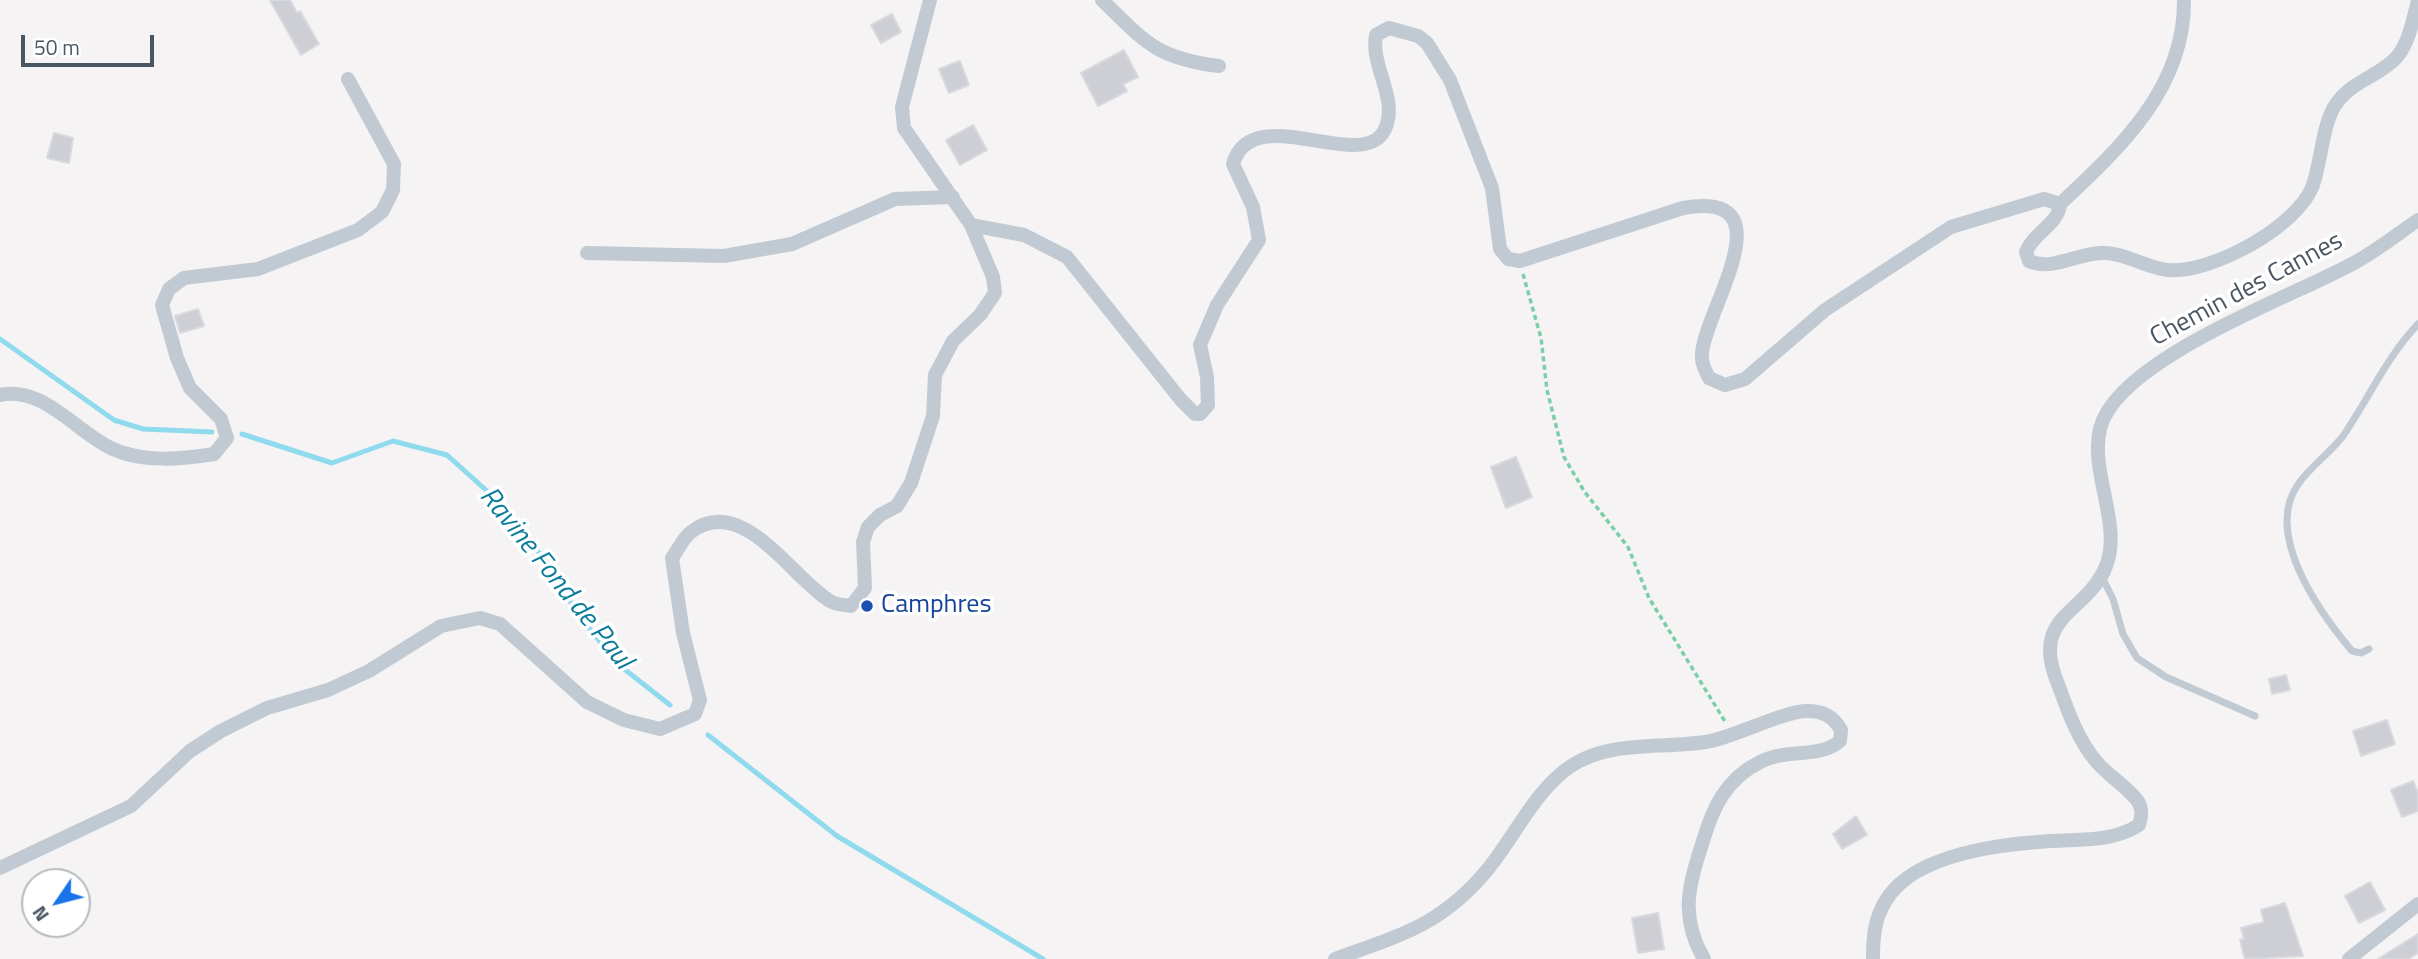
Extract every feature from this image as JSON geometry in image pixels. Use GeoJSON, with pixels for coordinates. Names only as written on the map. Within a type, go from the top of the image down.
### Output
{"type":"FeatureCollection","features":[{"type":"Feature","properties":{"kind":"street"},"geometry":{"type":"LineString","coordinates":[[0,868],[131,806],[190,751],[221,732],[267,708],[328,690],[369,671],[441,626],[480,618],[500,624],[587,702],[624,720],[660,729],[695,714],[700,700],[683,632],[672,558],[689,533],[707,522],[724,519],[745,528],[832,603],[851,606],[860,598],[865,588],[863,572],[866,534],[880,515],[898,506],[911,483],[933,415],[936,375],[953,341],[980,314],[995,293],[993,277],[971,225],[904,128],[902,107],[930,0]]}},
{"type":"Feature","properties":{"kind":"street"},"geometry":{"type":"LineString","coordinates":[[1102,0],[1149,46],[1193,63],[1220,66]]}},
{"type":"Feature","properties":{"kind":"street"},"geometry":{"type":"LineString","coordinates":[[971,225],[1024,236],[1067,257],[1181,400],[1195,414],[1200,414],[1208,405],[1208,377],[1200,345],[1217,305],[1259,240],[1253,207],[1233,164],[1236,155],[1242,148],[1267,136],[1358,146],[1375,142],[1385,131],[1389,114],[1374,44],[1376,35],[1390,28],[1408,32],[1427,43],[1450,80],[1492,188],[1500,249],[1508,259],[1520,261],[1683,208],[1706,204],[1718,206],[1734,224],[1738,238],[1736,258],[1701,354],[1709,378],[1719,384],[1731,385],[1753,374],[1825,310],[1951,227],[2044,199],[2060,204],[2098,169],[2152,104],[2169,78],[2183,31],[2183,0]]}},
{"type":"Feature","properties":{"kind":"street","name":"Chemin des Cannes"},"geometry":{"type":"LineString","coordinates":[[2060,204],[2055,218],[2028,246],[2026,255],[2029,261],[2049,264],[2095,253],[2109,253],[2156,268],[2180,271],[2205,265],[2271,233],[2294,213],[2312,188],[2333,108],[2353,84],[2396,58],[2410,30],[2418,1]]}},
{"type":"Feature","properties":{"kind":"street"},"geometry":{"type":"LineString","coordinates":[[0,395],[12,392],[31,396],[114,450],[175,461],[214,454],[226,438],[221,419],[190,388],[177,358],[162,305],[169,289],[184,278],[258,269],[358,230],[382,212],[393,190],[394,164],[348,79]]}},
{"type":"Feature","properties":{"kind":"street"},"geometry":{"type":"LineString","coordinates":[[587,253],[724,256],[792,244],[895,199],[953,197]]}},
{"type":"Feature","properties":{"kind":"street","name":"Chemin des Cannes"},"geometry":{"type":"LineString","coordinates":[[1872,959],[1874,932],[1886,899],[1913,875],[1934,864],[2016,843],[2114,837],[2139,825],[2143,813],[2138,802],[2096,762],[2080,741],[2052,664],[2055,628],[2101,575],[2109,544],[2098,449],[2100,427],[2123,390],[2162,359],[2354,263],[2418,220]]}},
{"type":"Feature","properties":{"kind":"street"},"geometry":{"type":"LineString","coordinates":[[1335,959],[1413,930],[1459,901],[1489,868],[1554,780],[1581,761],[1612,750],[1709,741],[1742,733],[1803,711],[1828,715],[1838,724],[1842,736],[1836,744],[1826,750],[1780,753],[1742,772],[1719,800],[1706,825],[1688,893],[1695,941],[1704,959]]}},
{"type":"Feature","properties":{"kind":"street"},"geometry":{"type":"LineString","coordinates":[[2349,959],[2418,904]]}},
{"type":"Feature","properties":{"kind":"lane"},"geometry":{"type":"LineString","coordinates":[[2369,649],[2361,653],[2352,651],[2312,598],[2295,562],[2286,516],[2298,483],[2341,438],[2388,361],[2418,324]]}},
{"type":"Feature","properties":{"kind":"lane"},"geometry":{"type":"LineString","coordinates":[[2101,575],[2113,599],[2123,634],[2137,659],[2166,677],[2255,716]]}},
{"type":"Feature","properties":{"kind":"path"},"geometry":{"type":"LineString","coordinates":[[1520,261],[1541,338],[1547,390],[1564,457],[1584,491],[1628,547],[1649,598],[1725,722],[1742,733]]}},
{"type":"Feature","properties":{"kind":"building"},"geometry":{"type":"Polygon","coordinates":[[[270,0],[290,0],[297,13],[300,11],[319,44],[301,55],[270,0]]]}},
{"type":"Feature","properties":{"kind":"building"},"geometry":{"type":"Polygon","coordinates":[[[892,14],[901,32],[881,43],[871,25],[892,14]]]}},
{"type":"Feature","properties":{"kind":"building"},"geometry":{"type":"Polygon","coordinates":[[[1124,50],[1138,77],[1123,84],[1127,91],[1098,106],[1081,73],[1124,50]]]}},
{"type":"Feature","properties":{"kind":"building"},"geometry":{"type":"Polygon","coordinates":[[[960,61],[969,85],[949,93],[939,69],[960,61]]]}},
{"type":"Feature","properties":{"kind":"building"},"geometry":{"type":"Polygon","coordinates":[[[973,125],[987,150],[960,165],[946,140],[973,125]]]}},
{"type":"Feature","properties":{"kind":"building"},"geometry":{"type":"Polygon","coordinates":[[[54,133],[73,138],[69,163],[47,158],[54,133]]]}},
{"type":"Feature","properties":{"kind":"building"},"geometry":{"type":"Polygon","coordinates":[[[198,309],[204,326],[180,333],[175,316],[198,309]]]}},
{"type":"Feature","properties":{"kind":"building"},"geometry":{"type":"Polygon","coordinates":[[[1516,457],[1532,497],[1506,508],[1491,467],[1516,457]]]}},
{"type":"Feature","properties":{"kind":"building"},"geometry":{"type":"Polygon","coordinates":[[[2286,675],[2290,690],[2272,694],[2269,679],[2286,675]]]}},
{"type":"Feature","properties":{"kind":"building"},"geometry":{"type":"Polygon","coordinates":[[[2387,720],[2395,744],[2361,756],[2353,731],[2387,720]]]}},
{"type":"Feature","properties":{"kind":"building"},"geometry":{"type":"Polygon","coordinates":[[[2413,781],[2418,793],[2418,811],[2402,817],[2391,790],[2413,781]]]}},
{"type":"Feature","properties":{"kind":"building"},"geometry":{"type":"Polygon","coordinates":[[[1856,816],[1867,835],[1842,849],[1833,834],[1856,816]]]}},
{"type":"Feature","properties":{"kind":"building"},"geometry":{"type":"Polygon","coordinates":[[[2370,882],[2385,910],[2359,923],[2345,896],[2370,882]]]}},
{"type":"Feature","properties":{"kind":"building"},"geometry":{"type":"Polygon","coordinates":[[[2285,903],[2303,956],[2245,959],[2240,940],[2244,939],[2241,928],[2264,922],[2261,910],[2285,903]]]}},
{"type":"Feature","properties":{"kind":"building"},"geometry":{"type":"Polygon","coordinates":[[[1658,913],[1664,949],[1638,953],[1632,918],[1658,913]]]}},
{"type":"Feature","properties":{"kind":"building"},"geometry":{"type":"Polygon","coordinates":[[[2418,934],[2418,953],[2408,959],[2378,959],[2418,934]]]}},
{"type":"Feature","properties":{"kind":"waterway","name":"Ravine Fond de Paul"},"geometry":{"type":"LineString","coordinates":[[0,339],[114,420],[143,429],[212,432]]}},
{"type":"Feature","properties":{"kind":"waterway","name":"Ravine Fond de Paul"},"geometry":{"type":"LineString","coordinates":[[242,434],[332,463],[393,441],[447,455],[487,491],[552,568],[576,612],[619,665],[670,705]]}},
{"type":"Feature","properties":{"kind":"waterway","name":"Ravine Fond de Paul"},"geometry":{"type":"LineString","coordinates":[[708,735],[837,836],[1043,959]]}},
{"type":"Feature","properties":{"kind":"place","name":"Camphres"},"geometry":{"type":"Point","coordinates":[867,606]}}]}
